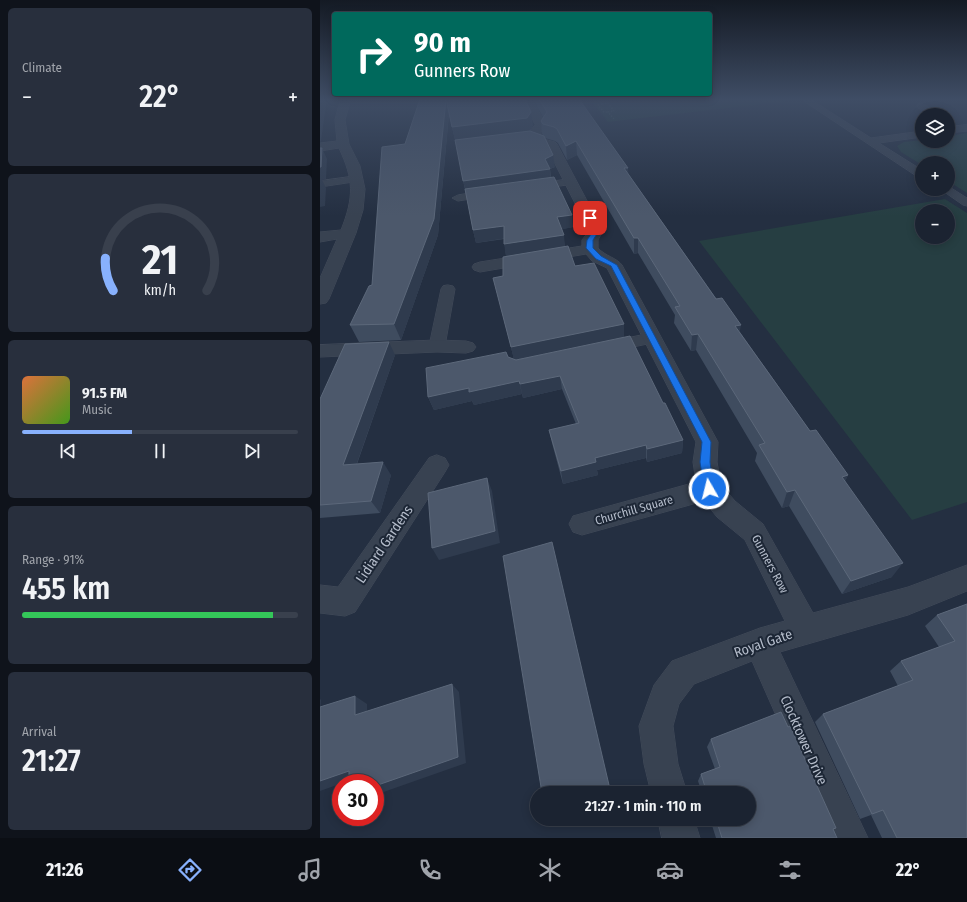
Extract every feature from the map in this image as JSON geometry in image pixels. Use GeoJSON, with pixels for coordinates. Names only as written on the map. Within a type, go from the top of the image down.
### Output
{"type":"FeatureCollection","features":[{"type":"Feature","properties":{"kind":"street"},"geometry":{"type":"LineString","coordinates":[[320,299],[348,233],[356,210],[358,189],[354,166],[343,144],[342,138]]}},
{"type":"Feature","properties":{"kind":"street"},"geometry":{"type":"LineString","coordinates":[[531,138],[551,144],[596,231],[590,240],[590,248],[598,258],[614,265],[707,442],[705,462],[709,489]]}},
{"type":"Feature","properties":{"kind":"street"},"geometry":{"type":"LineString","coordinates":[[320,147],[343,144]]}},
{"type":"Feature","properties":{"kind":"street"},"geometry":{"type":"LineString","coordinates":[[320,237],[348,233]]}},
{"type":"Feature","properties":{"kind":"street"},"geometry":{"type":"LineString","coordinates":[[480,267],[590,248]]}},
{"type":"Feature","properties":{"kind":"street"},"geometry":{"type":"LineString","coordinates":[[320,351],[437,346],[466,347]]}},
{"type":"Feature","properties":{"kind":"street","name":"Lidiard Gardens"},"geometry":{"type":"LineString","coordinates":[[320,599],[345,602],[437,465]]}},
{"type":"Feature","properties":{"kind":"street","name":"Churchill Square"},"geometry":{"type":"LineString","coordinates":[[582,524],[709,489]]}},
{"type":"Feature","properties":{"kind":"street","name":"Gunners Row"},"geometry":{"type":"LineString","coordinates":[[709,489],[726,509],[754,532],[805,629]]}},
{"type":"Feature","properties":{"kind":"street","name":"Royal Gate"},"geometry":{"type":"LineString","coordinates":[[667,786],[661,764],[656,726],[665,696],[683,672],[760,643],[908,600],[967,578]]}},
{"type":"Feature","properties":{"kind":"street","name":"Clocktower Drive"},"geometry":{"type":"LineString","coordinates":[[760,643],[849,838]]}},
{"type":"Feature","properties":{"kind":"street"},"geometry":{"type":"LineString","coordinates":[[678,826],[681,838]]}},
{"type":"Feature","properties":{"kind":"lane"},"geometry":{"type":"LineString","coordinates":[[866,138],[915,170]]}},
{"type":"Feature","properties":{"kind":"lane"},"geometry":{"type":"LineString","coordinates":[[870,141],[891,138]]}},
{"type":"Feature","properties":{"kind":"lane"},"geometry":{"type":"LineString","coordinates":[[320,184],[356,179]]}},
{"type":"Feature","properties":{"kind":"lane"},"geometry":{"type":"LineString","coordinates":[[518,189],[570,182]]}},
{"type":"Feature","properties":{"kind":"lane"},"geometry":{"type":"LineString","coordinates":[[458,198],[503,191]]}},
{"type":"Feature","properties":{"kind":"lane"},"geometry":{"type":"LineString","coordinates":[[955,196],[967,203]]}},
{"type":"Feature","properties":{"kind":"lane"},"geometry":{"type":"LineString","coordinates":[[437,346],[448,290]]}},
{"type":"Feature","properties":{"kind":"lane"},"geometry":{"type":"LineString","coordinates":[[593,351],[652,338]]}},
{"type":"Feature","properties":{"kind":"green space"},"geometry":{"type":"Polygon","coordinates":[[[955,138],[967,138],[967,193],[955,185],[955,156],[915,156],[915,161],[901,152],[897,146],[904,142],[915,141],[915,148],[955,148],[955,138]]]}},
{"type":"Feature","properties":{"kind":"green space"},"geometry":{"type":"Polygon","coordinates":[[[945,199],[953,204],[916,204],[945,199]]]}},
{"type":"Feature","properties":{"kind":"green space"},"geometry":{"type":"Polygon","coordinates":[[[915,204],[915,244],[955,244],[955,205],[967,213],[967,502],[912,520],[699,241],[915,204]]]}},
{"type":"Feature","properties":{"kind":"building"},"geometry":{"type":"Polygon","coordinates":[[[407,138],[442,138],[434,219],[394,324],[350,325],[369,286],[372,285],[382,147],[405,144],[407,138]]]}},
{"type":"Feature","properties":{"kind":"building"},"geometry":{"type":"Polygon","coordinates":[[[471,138],[545,138],[553,155],[545,159],[550,169],[463,181],[455,140],[471,138]]]}},
{"type":"Feature","properties":{"kind":"building"},"geometry":{"type":"Polygon","coordinates":[[[562,138],[607,138],[628,168],[624,168],[716,299],[722,298],[741,325],[735,326],[810,431],[816,430],[848,475],[842,477],[903,563],[851,581],[795,490],[787,492],[759,445],[765,443],[698,334],[692,335],[675,307],[680,306],[638,238],[634,238],[576,141],[566,146],[562,138]]]}},
{"type":"Feature","properties":{"kind":"building"},"geometry":{"type":"Polygon","coordinates":[[[320,148],[322,148],[321,167],[320,167],[320,148]]]}},
{"type":"Feature","properties":{"kind":"building"},"geometry":{"type":"Polygon","coordinates":[[[554,177],[572,215],[557,217],[564,235],[504,244],[504,226],[473,230],[465,189],[554,177]]]}},
{"type":"Feature","properties":{"kind":"building"},"geometry":{"type":"Polygon","coordinates":[[[568,246],[575,266],[594,263],[624,324],[511,347],[493,278],[503,276],[503,257],[568,246]]]}},
{"type":"Feature","properties":{"kind":"building"},"geometry":{"type":"Polygon","coordinates":[[[630,336],[683,440],[647,449],[646,445],[595,458],[596,462],[561,471],[549,430],[579,423],[560,376],[520,384],[519,381],[469,392],[469,388],[428,397],[426,368],[506,352],[508,357],[516,360],[630,336]]]}},
{"type":"Feature","properties":{"kind":"building"},"geometry":{"type":"Polygon","coordinates":[[[389,342],[343,465],[383,462],[371,501],[320,505],[320,399],[345,344],[389,342]]]}},
{"type":"Feature","properties":{"kind":"building"},"geometry":{"type":"Polygon","coordinates":[[[487,478],[495,531],[432,548],[428,493],[487,478]]]}},
{"type":"Feature","properties":{"kind":"building"},"geometry":{"type":"Polygon","coordinates":[[[552,542],[609,785],[541,786],[503,556],[552,542]]]}},
{"type":"Feature","properties":{"kind":"building"},"geometry":{"type":"Polygon","coordinates":[[[967,604],[967,838],[897,838],[883,810],[872,814],[823,714],[913,680],[901,661],[955,641],[937,615],[967,604]]]}},
{"type":"Feature","properties":{"kind":"building"},"geometry":{"type":"Polygon","coordinates":[[[452,684],[458,757],[384,783],[384,774],[349,774],[349,771],[340,774],[332,774],[332,777],[320,781],[320,707],[355,696],[355,715],[452,684]]]}},
{"type":"Feature","properties":{"kind":"building"},"geometry":{"type":"Polygon","coordinates":[[[781,712],[788,727],[790,726],[836,828],[833,829],[837,838],[722,838],[718,826],[756,826],[756,786],[705,786],[701,774],[720,767],[711,739],[781,712]]]}},
{"type":"Feature","properties":{"kind":"route"},"geometry":{"type":"LineString","coordinates":[[590,218],[596,231],[590,240],[590,248],[598,258],[614,265],[707,442],[705,462],[709,489]]}}]}
